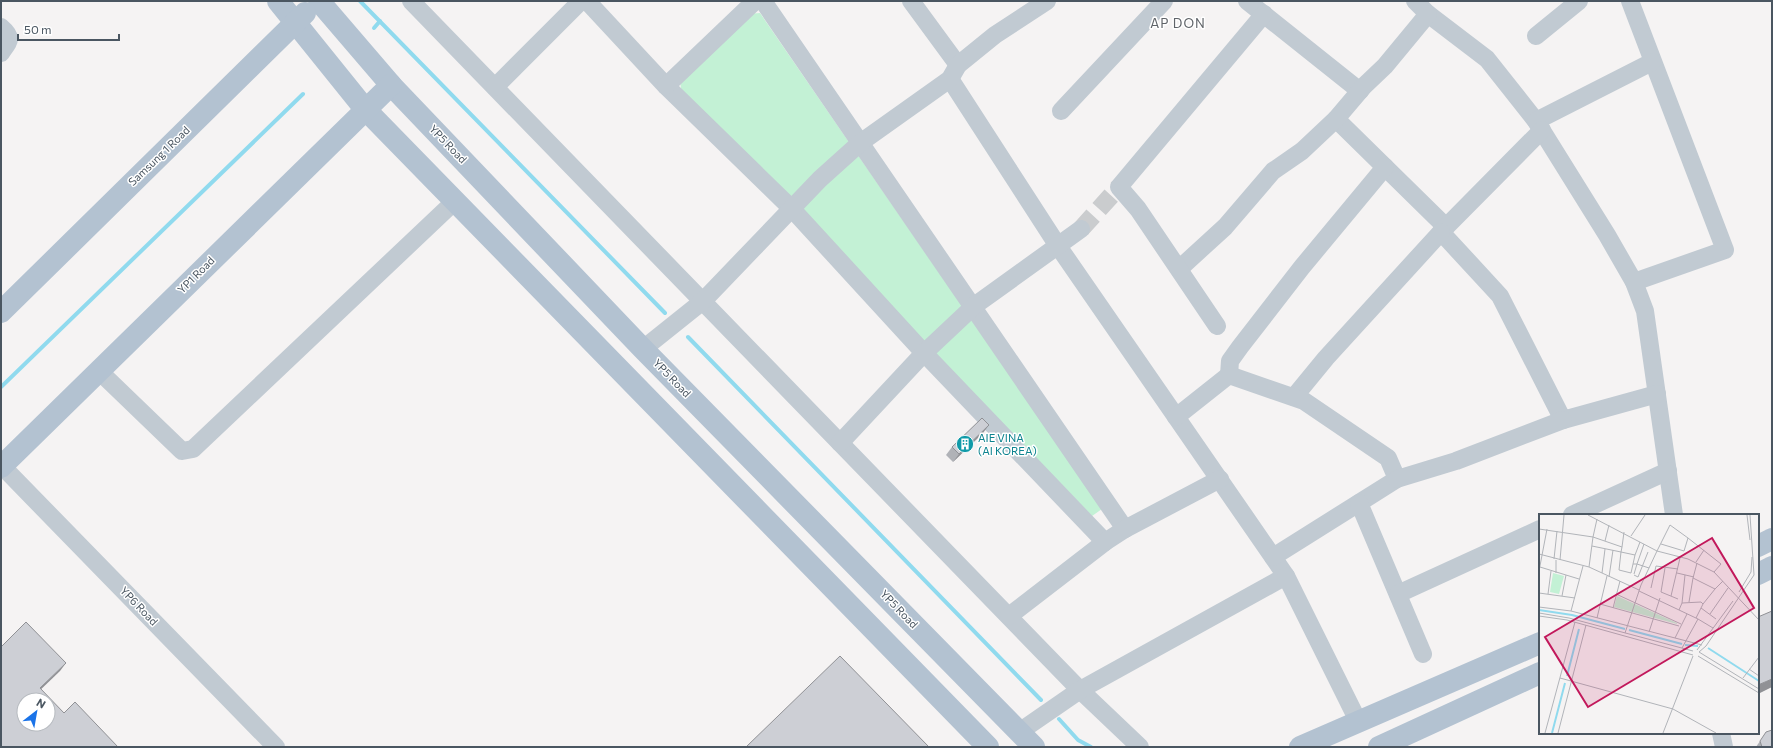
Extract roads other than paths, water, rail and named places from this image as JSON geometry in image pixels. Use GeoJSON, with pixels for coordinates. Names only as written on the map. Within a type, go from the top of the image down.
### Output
{"type":"FeatureCollection","features":[{"type":"Feature","properties":{"kind":"main road"},"geometry":{"type":"LineString","coordinates":[[278,1],[365,109],[988,747]]}},
{"type":"Feature","properties":{"kind":"main road","name":"Samsung 1 Road"},"geometry":{"type":"LineString","coordinates":[[1,312],[318,1]]}},
{"type":"Feature","properties":{"kind":"main road","name":"YP5 Road"},"geometry":{"type":"LineString","coordinates":[[318,1],[391,85],[643,349],[1026,740]]}},
{"type":"Feature","properties":{"kind":"main road","name":"YP1 Road"},"geometry":{"type":"LineString","coordinates":[[1,466],[391,85]]}},
{"type":"Feature","properties":{"kind":"main road"},"geometry":{"type":"LineString","coordinates":[[620,370],[643,349]]}},
{"type":"Feature","properties":{"kind":"main road"},"geometry":{"type":"LineString","coordinates":[[1759,546],[1772,539]]}},
{"type":"Feature","properties":{"kind":"main road"},"geometry":{"type":"LineString","coordinates":[[1759,574],[1772,567]]}},
{"type":"Feature","properties":{"kind":"main road"},"geometry":{"type":"LineString","coordinates":[[1300,747],[1539,643]]}},
{"type":"Feature","properties":{"kind":"main road"},"geometry":{"type":"LineString","coordinates":[[1379,747],[1539,673]]}},
{"type":"Feature","properties":{"kind":"street"},"geometry":{"type":"LineString","coordinates":[[411,1],[1080,690],[1140,747]]}},
{"type":"Feature","properties":{"kind":"street"},"geometry":{"type":"LineString","coordinates":[[495,87],[581,1]]}},
{"type":"Feature","properties":{"kind":"street"},"geometry":{"type":"LineString","coordinates":[[587,1],[666,86],[792,209],[924,353],[1105,542]]}},
{"type":"Feature","properties":{"kind":"street"},"geometry":{"type":"LineString","coordinates":[[666,86],[754,1]]}},
{"type":"Feature","properties":{"kind":"street"},"geometry":{"type":"LineString","coordinates":[[763,1],[974,306],[1125,529]]}},
{"type":"Feature","properties":{"kind":"street"},"geometry":{"type":"LineString","coordinates":[[911,1],[1058,246],[1286,576],[1358,721]]}},
{"type":"Feature","properties":{"kind":"street"},"geometry":{"type":"LineString","coordinates":[[643,349],[703,301],[820,180],[860,143],[954,72],[995,35],[1047,1]]}},
{"type":"Feature","properties":{"kind":"street"},"geometry":{"type":"LineString","coordinates":[[1062,111],[1164,1]]}},
{"type":"Feature","properties":{"kind":"street"},"geometry":{"type":"LineString","coordinates":[[1247,1],[1360,91]]}},
{"type":"Feature","properties":{"kind":"street"},"geometry":{"type":"LineString","coordinates":[[1415,1],[1428,14],[1487,59],[1539,125],[1607,235],[1634,282],[1645,311],[1674,514]]}},
{"type":"Feature","properties":{"kind":"street"},"geometry":{"type":"LineString","coordinates":[[1536,36],[1579,1]]}},
{"type":"Feature","properties":{"kind":"street"},"geometry":{"type":"LineString","coordinates":[[1630,1],[1725,250],[1634,282]]}},
{"type":"Feature","properties":{"kind":"street"},"geometry":{"type":"LineString","coordinates":[[1218,326],[1138,209],[1119,187],[1264,14]]}},
{"type":"Feature","properties":{"kind":"street"},"geometry":{"type":"LineString","coordinates":[[1179,269],[1225,227],[1272,171],[1302,151],[1336,119],[1360,91],[1385,66],[1428,14]]}},
{"type":"Feature","properties":{"kind":"street"},"geometry":{"type":"LineString","coordinates":[[1,27],[10,38],[9,42],[1,53]]}},
{"type":"Feature","properties":{"kind":"street"},"geometry":{"type":"LineString","coordinates":[[1294,397],[1307,380],[1539,125],[1652,62]]}},
{"type":"Feature","properties":{"kind":"street"},"geometry":{"type":"LineString","coordinates":[[1336,119],[1385,167],[1443,230],[1500,296],[1563,420]]}},
{"type":"Feature","properties":{"kind":"street"},"geometry":{"type":"LineString","coordinates":[[1176,417],[1229,375],[1230,361],[1240,347],[1302,267],[1385,167]]}},
{"type":"Feature","properties":{"kind":"street"},"geometry":{"type":"LineString","coordinates":[[99,371],[182,450],[193,449],[455,201]]}},
{"type":"Feature","properties":{"kind":"street"},"geometry":{"type":"LineString","coordinates":[[840,443],[924,353],[974,306],[1081,229]]}},
{"type":"Feature","properties":{"kind":"street"},"geometry":{"type":"LineString","coordinates":[[1229,375],[1304,401],[1388,458],[1397,479]]}},
{"type":"Feature","properties":{"kind":"street"},"geometry":{"type":"LineString","coordinates":[[1273,557],[1397,479],[1456,461],[1563,420],[1657,394]]}},
{"type":"Feature","properties":{"kind":"street","name":"YP6 Road"},"geometry":{"type":"LineString","coordinates":[[1,466],[276,747]]}},
{"type":"Feature","properties":{"kind":"street"},"geometry":{"type":"LineString","coordinates":[[1574,514],[1668,471]]}},
{"type":"Feature","properties":{"kind":"street"},"geometry":{"type":"LineString","coordinates":[[1009,616],[1105,542],[1125,529],[1220,479]]}},
{"type":"Feature","properties":{"kind":"street"},"geometry":{"type":"LineString","coordinates":[[1359,503],[1424,654]]}},
{"type":"Feature","properties":{"kind":"street"},"geometry":{"type":"LineString","coordinates":[[1398,594],[1539,530]]}},
{"type":"Feature","properties":{"kind":"street"},"geometry":{"type":"LineString","coordinates":[[1026,740],[1080,690],[1286,576]]}},
{"type":"Feature","properties":{"kind":"street"},"geometry":{"type":"LineString","coordinates":[[1721,734],[1724,747]]}},
{"type":"Feature","properties":{"kind":"waterway"},"geometry":{"type":"LineString","coordinates":[[360,1],[665,313]]}},
{"type":"Feature","properties":{"kind":"waterway"},"geometry":{"type":"LineString","coordinates":[[374,28],[380,21]]}},
{"type":"Feature","properties":{"kind":"waterway"},"geometry":{"type":"LineString","coordinates":[[1,387],[303,94]]}},
{"type":"Feature","properties":{"kind":"waterway"},"geometry":{"type":"LineString","coordinates":[[688,337],[1041,700]]}},
{"type":"Feature","properties":{"kind":"waterway"},"geometry":{"type":"LineString","coordinates":[[1059,719],[1078,740],[1091,747]]}},
{"type":"Feature","properties":{"kind":"tunnel"},"geometry":{"type":"LineString","coordinates":[[1081,229],[1119,187]]}},
{"type":"Feature","properties":{"kind":"place","name":"AIE VINA (AI KOREA)"},"geometry":{"type":"Point","coordinates":[965,444]}},
{"type":"Feature","properties":{"kind":"district","name":"AP DON"},"geometry":{"type":"Point","coordinates":[1178,23]}}]}
